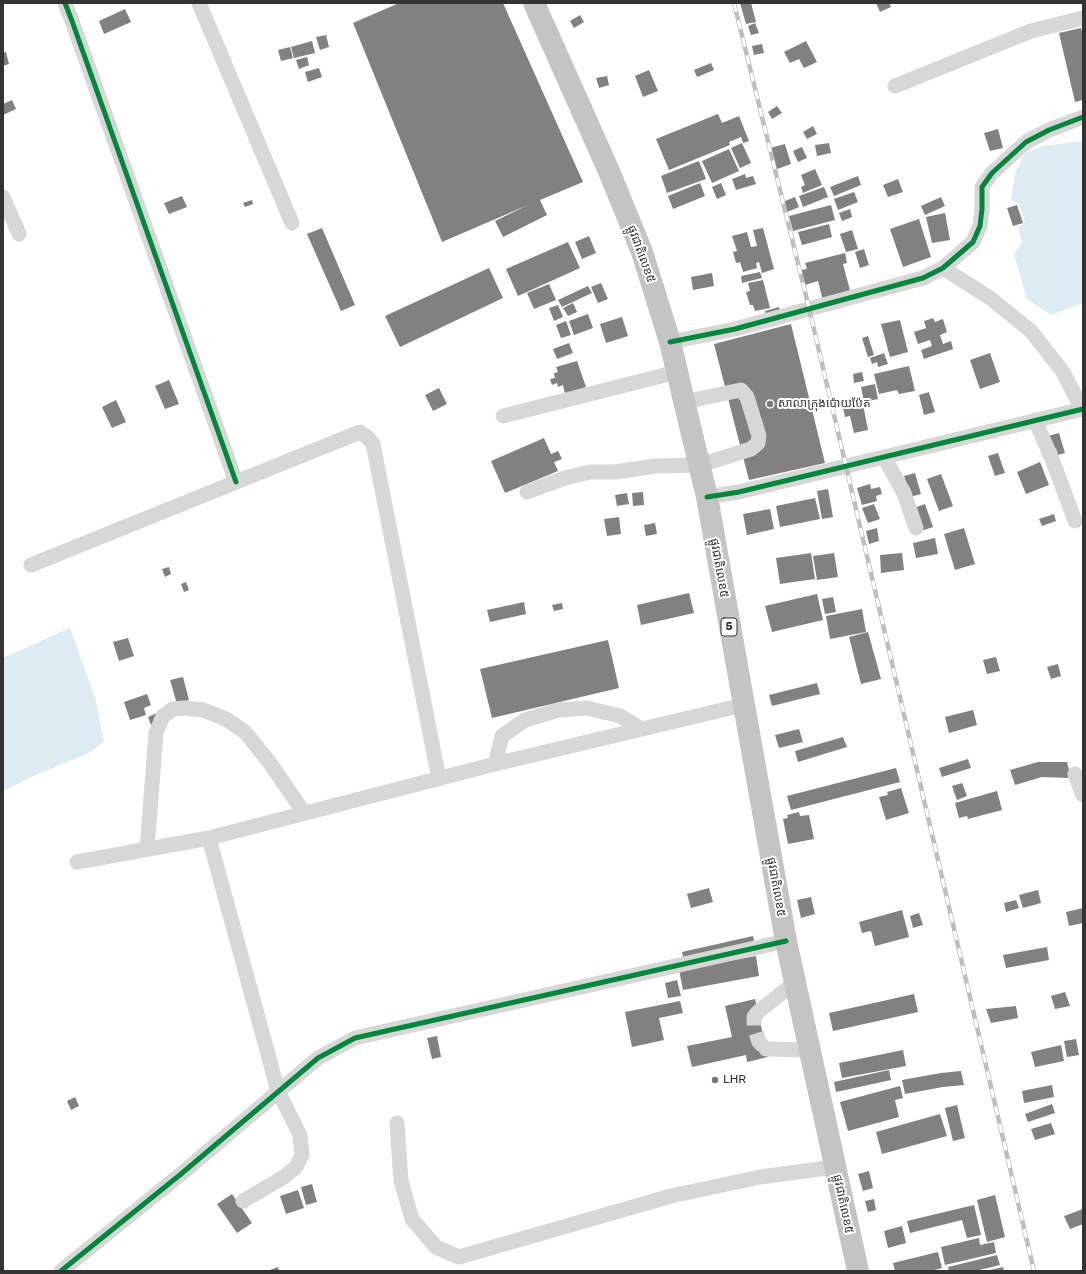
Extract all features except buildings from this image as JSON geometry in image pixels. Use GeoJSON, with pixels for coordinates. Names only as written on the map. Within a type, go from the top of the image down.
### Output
{"type":"FeatureCollection","features":[{"type":"Feature","properties":{"kind":"highway","name":"ផ្លូវជាតិលេខ៥"},"geometry":{"type":"LineString","coordinates":[[534,3],[608,169],[642,252],[670,342],[707,497],[786,941],[858,1271]]}},
{"type":"Feature","properties":{"kind":"street"},"geometry":{"type":"LineString","coordinates":[[65,3],[236,482]]}},
{"type":"Feature","properties":{"kind":"street"},"geometry":{"type":"LineString","coordinates":[[200,3],[292,223]]}},
{"type":"Feature","properties":{"kind":"street"},"geometry":{"type":"LineString","coordinates":[[895,86],[1032,31],[1083,18]]}},
{"type":"Feature","properties":{"kind":"street"},"geometry":{"type":"LineString","coordinates":[[670,342],[735,329],[923,278],[943,268],[973,242],[980,226],[982,187],[992,173],[1026,142],[1049,130],[1083,117]]}},
{"type":"Feature","properties":{"kind":"street"},"geometry":{"type":"LineString","coordinates":[[3,197],[19,234]]}},
{"type":"Feature","properties":{"kind":"street"},"geometry":{"type":"LineString","coordinates":[[707,497],[739,492],[1083,409],[1063,372],[1031,331],[990,298],[943,268]]}},
{"type":"Feature","properties":{"kind":"street"},"geometry":{"type":"LineString","coordinates":[[502,416],[677,372]]}},
{"type":"Feature","properties":{"kind":"street"},"geometry":{"type":"LineString","coordinates":[[527,492],[565,478],[590,472],[614,472],[656,466],[700,465],[751,449],[758,443],[759,436],[747,397],[741,390],[684,402]]}},
{"type":"Feature","properties":{"kind":"street"},"geometry":{"type":"LineString","coordinates":[[1036,420],[1075,521]]}},
{"type":"Feature","properties":{"kind":"street"},"geometry":{"type":"LineString","coordinates":[[31,565],[360,432],[368,437],[373,444],[439,779]]}},
{"type":"Feature","properties":{"kind":"street"},"geometry":{"type":"LineString","coordinates":[[884,456],[904,493],[916,528]]}},
{"type":"Feature","properties":{"kind":"street"},"geometry":{"type":"LineString","coordinates":[[77,862],[209,838],[495,764],[743,705]]}},
{"type":"Feature","properties":{"kind":"street"},"geometry":{"type":"LineString","coordinates":[[147,849],[156,733],[163,716],[173,709],[185,708],[203,710],[226,719],[245,732],[270,763],[304,813]]}},
{"type":"Feature","properties":{"kind":"street"},"geometry":{"type":"LineString","coordinates":[[495,764],[502,736],[525,720],[560,710],[587,708],[620,716],[641,729]]}},
{"type":"Feature","properties":{"kind":"street"},"geometry":{"type":"LineString","coordinates":[[1075,774],[1083,794]]}},
{"type":"Feature","properties":{"kind":"street"},"geometry":{"type":"LineString","coordinates":[[209,838],[278,1092],[300,1135],[302,1155],[296,1167],[284,1177],[242,1201]]}},
{"type":"Feature","properties":{"kind":"street"},"geometry":{"type":"LineString","coordinates":[[62,1271],[181,1174],[318,1058],[355,1038],[786,941]]}},
{"type":"Feature","properties":{"kind":"street"},"geometry":{"type":"LineString","coordinates":[[758,1012],[795,982]]}},
{"type":"Feature","properties":{"kind":"street"},"geometry":{"type":"LineString","coordinates":[[766,1049],[809,1050]]}},
{"type":"Feature","properties":{"kind":"street"},"geometry":{"type":"LineString","coordinates":[[397,1123],[401,1181],[412,1219],[436,1247],[459,1257],[671,1196],[760,1177],[835,1166]]}},
{"type":"Feature","properties":{"kind":"shaded area"},"geometry":{"type":"Polygon","coordinates":[[[1083,141],[1083,303],[1051,315],[1027,299],[1014,254],[1022,243],[1018,227],[1025,222],[1018,203],[1011,200],[1015,173],[1025,153],[1043,146],[1083,141]]]}},
{"type":"Feature","properties":{"kind":"shaded area"},"geometry":{"type":"Polygon","coordinates":[[[70,628],[95,698],[104,741],[89,753],[38,774],[3,791],[3,658],[70,628]]]}},
{"type":"Feature","properties":{"kind":"tunnel"},"geometry":{"type":"LineString","coordinates":[[758,1012],[754,1017],[754,1026],[759,1042],[766,1049]]}},
{"type":"Feature","properties":{"kind":"railway"},"geometry":{"type":"LineString","coordinates":[[734,3],[809,308],[1034,1271]]}},
{"type":"Feature","properties":{"kind":"cycle path"},"geometry":{"type":"LineString","coordinates":[[65,3],[236,482]]}},
{"type":"Feature","properties":{"kind":"cycle path"},"geometry":{"type":"LineString","coordinates":[[670,342],[735,329],[923,278],[943,268],[973,242],[980,226],[982,187],[992,173],[1026,142],[1049,130],[1083,117]]}},
{"type":"Feature","properties":{"kind":"cycle path"},"geometry":{"type":"LineString","coordinates":[[707,497],[739,492],[1083,409]]}},
{"type":"Feature","properties":{"kind":"cycle path"},"geometry":{"type":"LineString","coordinates":[[61,1271],[181,1174],[318,1058],[355,1038],[786,941]]}},
{"type":"Feature","properties":{"kind":"place","name":"សាលាក្រុងប៉ោយប៉ែត"},"geometry":{"type":"Point","coordinates":[770,404]}},
{"type":"Feature","properties":{"kind":"place","name":"LHR"},"geometry":{"type":"Point","coordinates":[715,1080]}}]}
